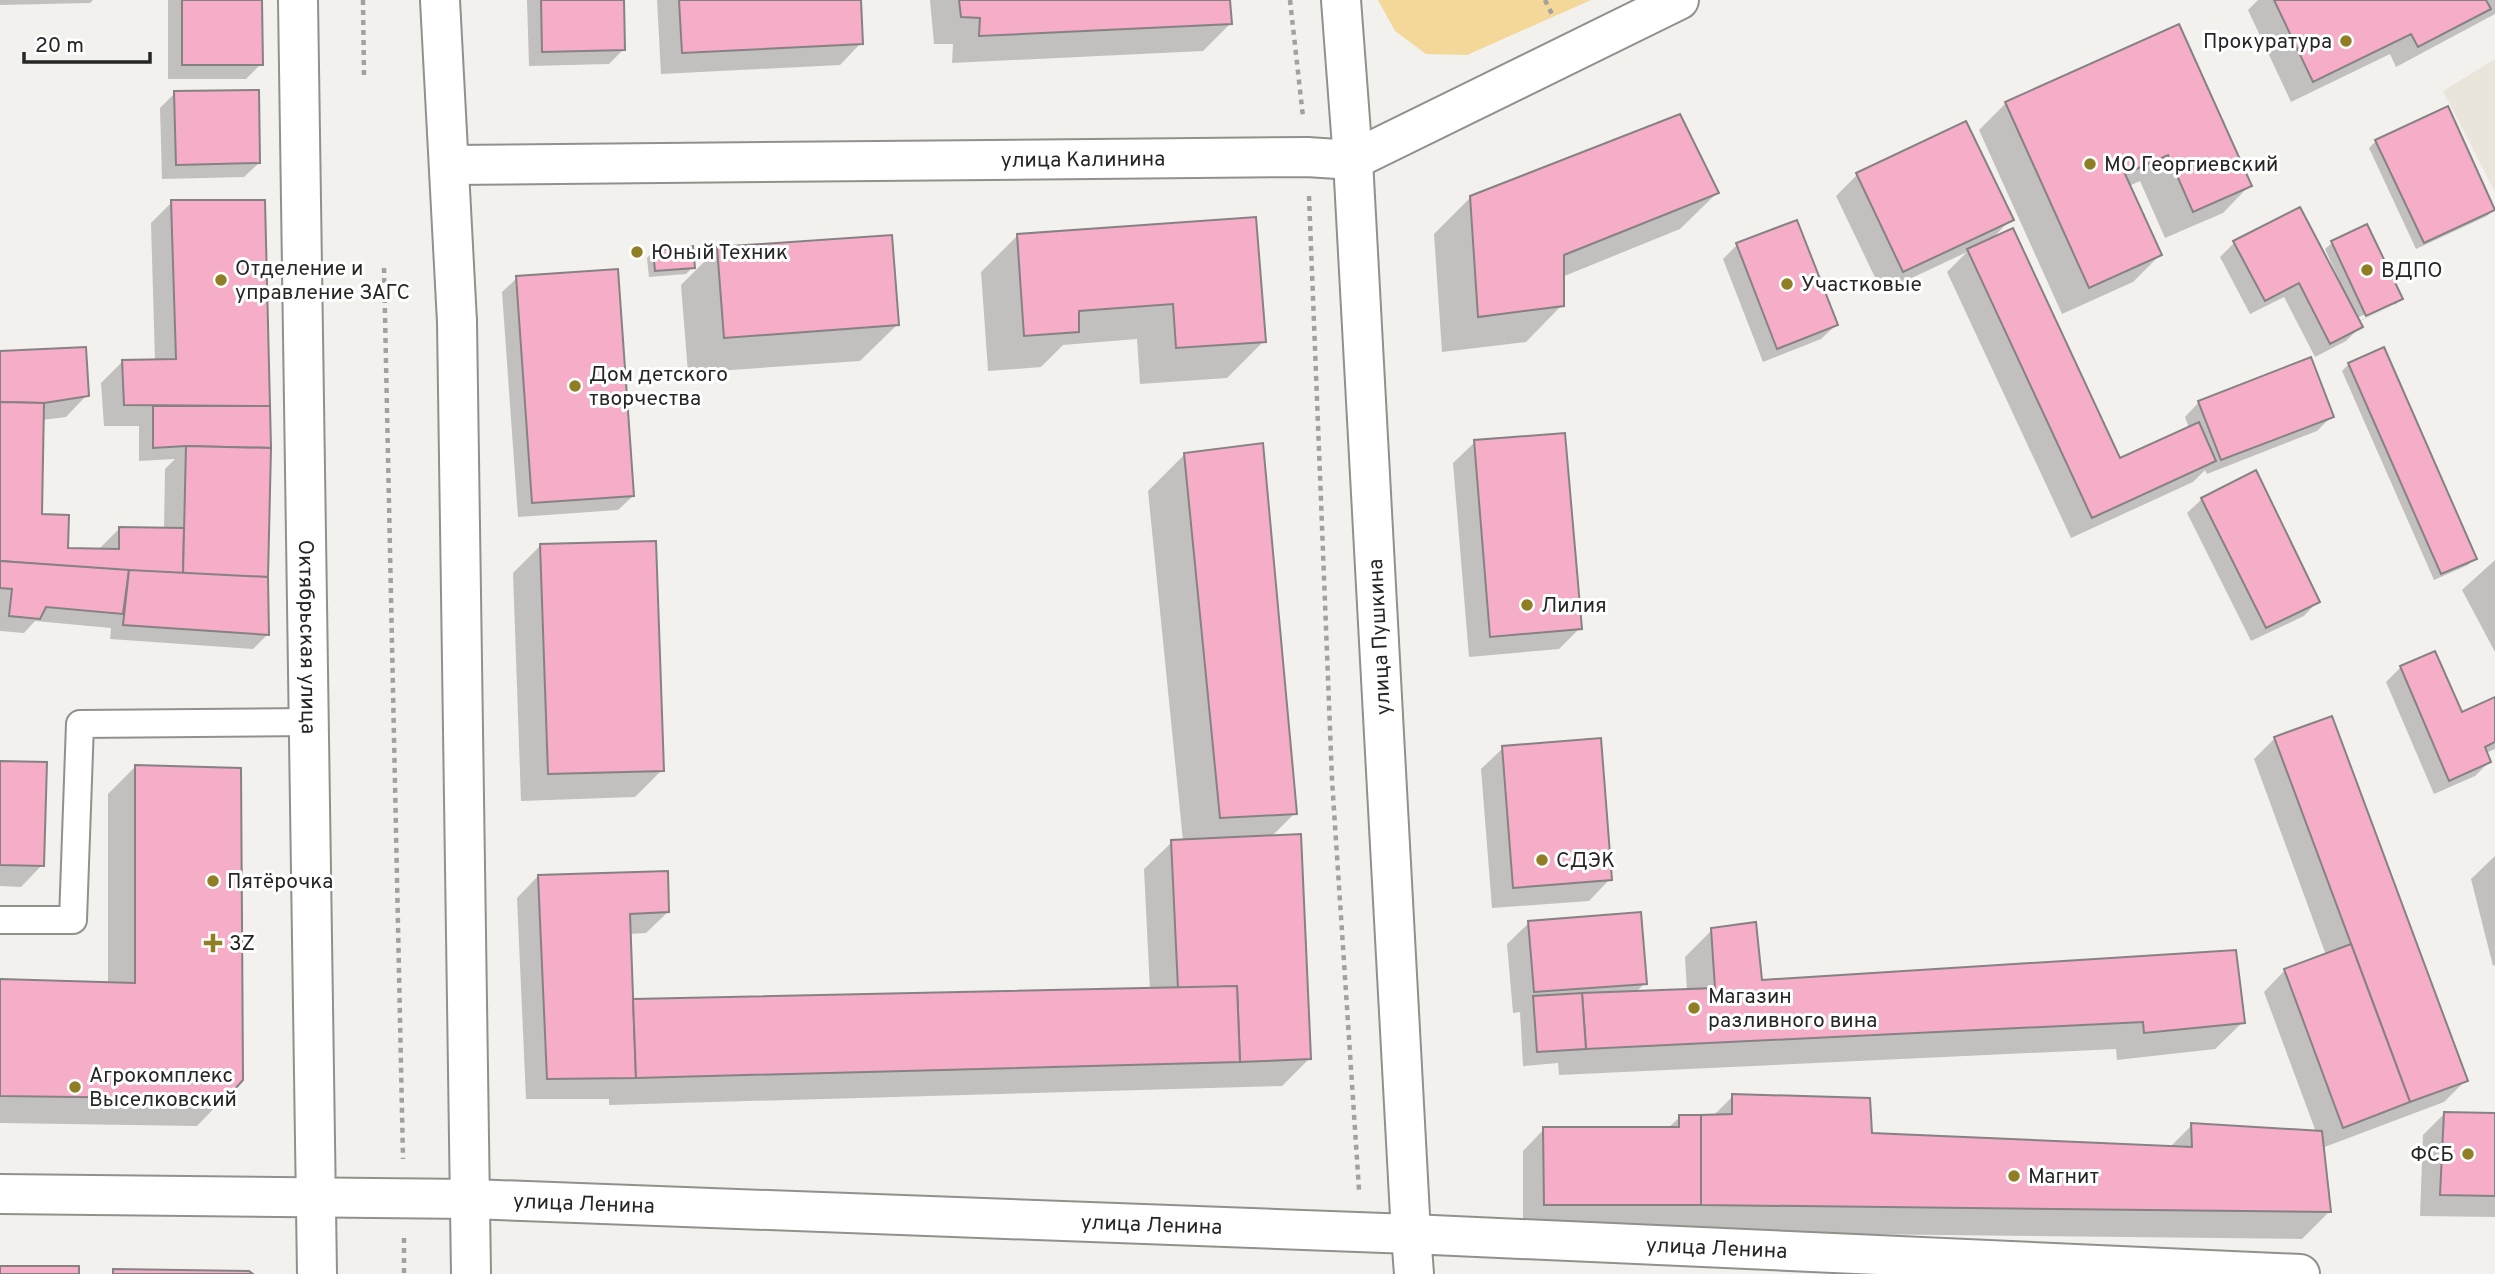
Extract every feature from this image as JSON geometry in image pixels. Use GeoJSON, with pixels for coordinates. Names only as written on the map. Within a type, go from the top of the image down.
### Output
{"type":"FeatureCollection","features":[{"type":"Feature","properties":{"kind":"street","name":"Октябрьская улица"},"geometry":{"type":"LineString","coordinates":[[298,0],[317,1274]]}},
{"type":"Feature","properties":{"kind":"street"},"geometry":{"type":"LineString","coordinates":[[440,0],[457,321],[471,1274]]}},
{"type":"Feature","properties":{"kind":"street","name":"улица Пушкина"},"geometry":{"type":"LineString","coordinates":[[1341,0],[1353,160],[1414,1274]]}},
{"type":"Feature","properties":{"kind":"street","name":"улица Калинина"},"geometry":{"type":"LineString","coordinates":[[449,165],[1307,157],[1353,160],[1679,0]]}},
{"type":"Feature","properties":{"kind":"street","name":"улица Ленина"},"geometry":{"type":"LineString","coordinates":[[0,1194],[471,1199],[1411,1234],[2300,1274]]}},
{"type":"Feature","properties":{"kind":"lane"},"geometry":{"type":"LineString","coordinates":[[0,920],[73,920],[80,724],[309,722]]}},
{"type":"Feature","properties":{"kind":"path"},"geometry":{"type":"LineString","coordinates":[[363,0],[363,77]]}},
{"type":"Feature","properties":{"kind":"path"},"geometry":{"type":"LineString","coordinates":[[1290,0],[1307,157],[1332,780],[1361,1232]]}},
{"type":"Feature","properties":{"kind":"path"},"geometry":{"type":"LineString","coordinates":[[384,268],[404,1274]]}},
{"type":"Feature","properties":{"kind":"shaded area"},"geometry":{"type":"Polygon","coordinates":[[[1378,0],[1591,0],[1467,55],[1426,54],[1395,31],[1378,0]]]}},
{"type":"Feature","properties":{"kind":"shaded area"},"geometry":{"type":"Polygon","coordinates":[[[2495,59],[2495,192],[2443,91],[2495,59]]]}},
{"type":"Feature","properties":{"kind":"building"},"geometry":{"type":"Polygon","coordinates":[[[182,0],[262,0],[263,65],[182,65],[182,0]]]}},
{"type":"Feature","properties":{"kind":"building"},"geometry":{"type":"Polygon","coordinates":[[[541,0],[624,0],[625,50],[542,52],[541,0]]]}},
{"type":"Feature","properties":{"kind":"building"},"geometry":{"type":"Polygon","coordinates":[[[679,0],[861,0],[863,44],[682,53],[679,0]]]}},
{"type":"Feature","properties":{"kind":"building"},"geometry":{"type":"Polygon","coordinates":[[[959,0],[1230,0],[1232,24],[979,36],[980,18],[961,17],[959,0]]]}},
{"type":"Feature","properties":{"kind":"building","name":"Прокуратура"},"geometry":{"type":"Polygon","coordinates":[[[2274,0],[2486,0],[2491,9],[2418,47],[2411,34],[2313,82],[2274,0]]]}},
{"type":"Feature","properties":{"kind":"building","name":"МО Георгиевский"},"geometry":{"type":"Polygon","coordinates":[[[2179,24],[2252,186],[2193,212],[2168,155],[2125,174],[2162,255],[2089,288],[2005,102],[2179,24]]]}},
{"type":"Feature","properties":{"kind":"building"},"geometry":{"type":"Polygon","coordinates":[[[259,90],[260,163],[176,165],[174,91],[259,90]]]}},
{"type":"Feature","properties":{"kind":"building"},"geometry":{"type":"Polygon","coordinates":[[[2448,106],[2495,210],[2424,243],[2375,140],[2448,106]]]}},
{"type":"Feature","properties":{"kind":"building"},"geometry":{"type":"Polygon","coordinates":[[[1680,114],[1719,193],[1564,255],[1564,306],[1478,317],[1470,196],[1680,114]]]}},
{"type":"Feature","properties":{"kind":"building"},"geometry":{"type":"Polygon","coordinates":[[[1966,121],[2014,220],[1903,272],[1856,173],[1966,121]]]}},
{"type":"Feature","properties":{"kind":"building","name":"Отделение и управление ЗАГС"},"geometry":{"type":"Polygon","coordinates":[[[171,200],[265,200],[270,406],[124,405],[122,360],[176,359],[171,200]]]}},
{"type":"Feature","properties":{"kind":"building"},"geometry":{"type":"Polygon","coordinates":[[[2300,207],[2363,327],[2330,344],[2299,283],[2265,301],[2233,241],[2300,207]]]}},
{"type":"Feature","properties":{"kind":"building"},"geometry":{"type":"Polygon","coordinates":[[[1256,217],[1266,342],[1176,348],[1173,304],[1079,311],[1079,332],[1024,336],[1017,234],[1256,217]]]}},
{"type":"Feature","properties":{"kind":"building","name":"Участковые"},"geometry":{"type":"Polygon","coordinates":[[[1797,220],[1838,325],[1777,349],[1736,243],[1797,220]]]}},
{"type":"Feature","properties":{"kind":"building","name":"ВДПО"},"geometry":{"type":"Polygon","coordinates":[[[2367,224],[2403,299],[2366,316],[2331,241],[2367,224]]]}},
{"type":"Feature","properties":{"kind":"building"},"geometry":{"type":"Polygon","coordinates":[[[2013,228],[2120,458],[2199,422],[2216,461],[2092,518],[1967,249],[2013,228]]]}},
{"type":"Feature","properties":{"kind":"building"},"geometry":{"type":"Polygon","coordinates":[[[892,235],[899,325],[724,338],[717,247],[892,235]]]}},
{"type":"Feature","properties":{"kind":"building"},"geometry":{"type":"Polygon","coordinates":[[[693,246],[695,268],[655,271],[653,250],[693,246]]]}},
{"type":"Feature","properties":{"kind":"building","name":"Дом детского творчества"},"geometry":{"type":"Polygon","coordinates":[[[618,269],[634,496],[532,503],[516,276],[618,269]]]}},
{"type":"Feature","properties":{"kind":"building"},"geometry":{"type":"Polygon","coordinates":[[[86,347],[89,396],[44,403],[0,402],[0,351],[86,347]]]}},
{"type":"Feature","properties":{"kind":"building"},"geometry":{"type":"Polygon","coordinates":[[[2384,347],[2477,559],[2441,574],[2348,363],[2384,347]]]}},
{"type":"Feature","properties":{"kind":"building"},"geometry":{"type":"Polygon","coordinates":[[[2311,357],[2334,417],[2221,460],[2198,401],[2311,357]]]}},
{"type":"Feature","properties":{"kind":"building"},"geometry":{"type":"Polygon","coordinates":[[[0,402],[44,403],[42,514],[69,515],[68,548],[119,549],[119,527],[184,528],[183,575],[0,561],[0,402]]]}},
{"type":"Feature","properties":{"kind":"building"},"geometry":{"type":"Polygon","coordinates":[[[153,406],[270,406],[271,448],[153,448],[153,406]]]}},
{"type":"Feature","properties":{"kind":"building"},"geometry":{"type":"Polygon","coordinates":[[[1565,433],[1582,629],[1490,637],[1474,440],[1565,433]]]}},
{"type":"Feature","properties":{"kind":"building"},"geometry":{"type":"Polygon","coordinates":[[[1263,443],[1297,814],[1220,818],[1184,453],[1263,443]]]}},
{"type":"Feature","properties":{"kind":"building"},"geometry":{"type":"Polygon","coordinates":[[[186,446],[271,448],[268,577],[183,575],[186,446]]]}},
{"type":"Feature","properties":{"kind":"building"},"geometry":{"type":"Polygon","coordinates":[[[2256,470],[2320,602],[2266,628],[2201,498],[2256,470]]]}},
{"type":"Feature","properties":{"kind":"building"},"geometry":{"type":"Polygon","coordinates":[[[656,541],[664,771],[548,774],[540,544],[656,541]]]}},
{"type":"Feature","properties":{"kind":"building"},"geometry":{"type":"Polygon","coordinates":[[[0,561],[129,570],[123,614],[46,607],[40,619],[9,616],[12,589],[0,588],[0,561]]]}},
{"type":"Feature","properties":{"kind":"building"},"geometry":{"type":"Polygon","coordinates":[[[129,570],[268,577],[269,635],[123,625],[129,570]]]}},
{"type":"Feature","properties":{"kind":"building"},"geometry":{"type":"Polygon","coordinates":[[[2435,651],[2462,712],[2495,697],[2495,742],[2485,747],[2491,762],[2449,781],[2400,666],[2435,651]]]}},
{"type":"Feature","properties":{"kind":"building"},"geometry":{"type":"Polygon","coordinates":[[[2332,716],[2468,1081],[2410,1102],[2274,737],[2332,716]]]}},
{"type":"Feature","properties":{"kind":"building"},"geometry":{"type":"Polygon","coordinates":[[[1601,738],[1612,880],[1513,888],[1502,746],[1601,738]]]}},
{"type":"Feature","properties":{"kind":"building"},"geometry":{"type":"Polygon","coordinates":[[[0,761],[47,762],[44,866],[0,865],[0,761]]]}},
{"type":"Feature","properties":{"kind":"building"},"geometry":{"type":"Polygon","coordinates":[[[135,765],[241,768],[243,1080],[226,1099],[0,1096],[0,979],[135,983],[135,765]]]}},
{"type":"Feature","properties":{"kind":"building"},"geometry":{"type":"Polygon","coordinates":[[[1301,834],[1311,1059],[1240,1062],[1237,986],[1178,989],[1171,840],[1301,834]]]}},
{"type":"Feature","properties":{"kind":"building"},"geometry":{"type":"Polygon","coordinates":[[[668,871],[669,912],[630,914],[636,1078],[547,1079],[538,875],[668,871]]]}},
{"type":"Feature","properties":{"kind":"building"},"geometry":{"type":"Polygon","coordinates":[[[1641,912],[1647,984],[1534,992],[1528,921],[1641,912]]]}},
{"type":"Feature","properties":{"kind":"building"},"geometry":{"type":"Polygon","coordinates":[[[1756,922],[1762,980],[2236,950],[2245,1023],[2144,1033],[2143,1022],[1586,1049],[1582,993],[1715,988],[1711,928],[1756,922]]]}},
{"type":"Feature","properties":{"kind":"building"},"geometry":{"type":"Polygon","coordinates":[[[2351,944],[2410,1102],[2343,1128],[2284,969],[2351,944]]]}},
{"type":"Feature","properties":{"kind":"building"},"geometry":{"type":"Polygon","coordinates":[[[1237,986],[1240,1062],[636,1078],[633,999],[1237,986]]]}},
{"type":"Feature","properties":{"kind":"building"},"geometry":{"type":"Polygon","coordinates":[[[1582,993],[1586,1049],[1537,1052],[1533,996],[1582,993]]]}},
{"type":"Feature","properties":{"kind":"building","name":"Магнит"},"geometry":{"type":"Polygon","coordinates":[[[1732,1094],[1870,1098],[1872,1133],[2192,1147],[2191,1123],[2322,1131],[2331,1212],[1701,1205],[1701,1115],[1732,1114],[1732,1094]]]}},
{"type":"Feature","properties":{"kind":"building","name":"ФСБ"},"geometry":{"type":"Polygon","coordinates":[[[2444,1112],[2495,1113],[2495,1196],[2440,1195],[2444,1112]]]}},
{"type":"Feature","properties":{"kind":"building"},"geometry":{"type":"Polygon","coordinates":[[[1679,1115],[1701,1115],[1701,1205],[1544,1205],[1543,1127],[1679,1127],[1679,1115]]]}},
{"type":"Feature","properties":{"kind":"building"},"geometry":{"type":"Polygon","coordinates":[[[0,1266],[79,1266],[79,1274],[0,1274],[0,1266]]]}},
{"type":"Feature","properties":{"kind":"building"},"geometry":{"type":"Polygon","coordinates":[[[113,1269],[249,1271],[253,1274],[113,1274],[113,1269]]]}},
{"type":"Feature","properties":{"kind":"place","name":"Прокуратура"},"geometry":{"type":"Point","coordinates":[2346,41]}},
{"type":"Feature","properties":{"kind":"place","name":"МО Георгиевский"},"geometry":{"type":"Point","coordinates":[2090,164]}},
{"type":"Feature","properties":{"kind":"place","name":"Юный Техник"},"geometry":{"type":"Point","coordinates":[637,252]}},
{"type":"Feature","properties":{"kind":"place","name":"ВДПО"},"geometry":{"type":"Point","coordinates":[2367,270]}},
{"type":"Feature","properties":{"kind":"place","name":"Отделение и управление ЗАГС"},"geometry":{"type":"Point","coordinates":[221,280]}},
{"type":"Feature","properties":{"kind":"place","name":"Участковые"},"geometry":{"type":"Point","coordinates":[1787,284]}},
{"type":"Feature","properties":{"kind":"place","name":"Дом детского творчества"},"geometry":{"type":"Point","coordinates":[575,386]}},
{"type":"Feature","properties":{"kind":"place","name":"Лилия"},"geometry":{"type":"Point","coordinates":[1527,605]}},
{"type":"Feature","properties":{"kind":"place","name":"СДЭК"},"geometry":{"type":"Point","coordinates":[1542,860]}},
{"type":"Feature","properties":{"kind":"place","name":"Пятёрочка"},"geometry":{"type":"Point","coordinates":[213,881]}},
{"type":"Feature","properties":{"kind":"place","name":"3Z"},"geometry":{"type":"Point","coordinates":[213,943]}},
{"type":"Feature","properties":{"kind":"place","name":"Магазин разливного вина"},"geometry":{"type":"Point","coordinates":[1694,1008]}},
{"type":"Feature","properties":{"kind":"place","name":"Агрокомплекс Выселковский"},"geometry":{"type":"Point","coordinates":[75,1087]}},
{"type":"Feature","properties":{"kind":"place","name":"ФСБ"},"geometry":{"type":"Point","coordinates":[2468,1154]}},
{"type":"Feature","properties":{"kind":"place","name":"Магнит"},"geometry":{"type":"Point","coordinates":[2014,1176]}}]}
